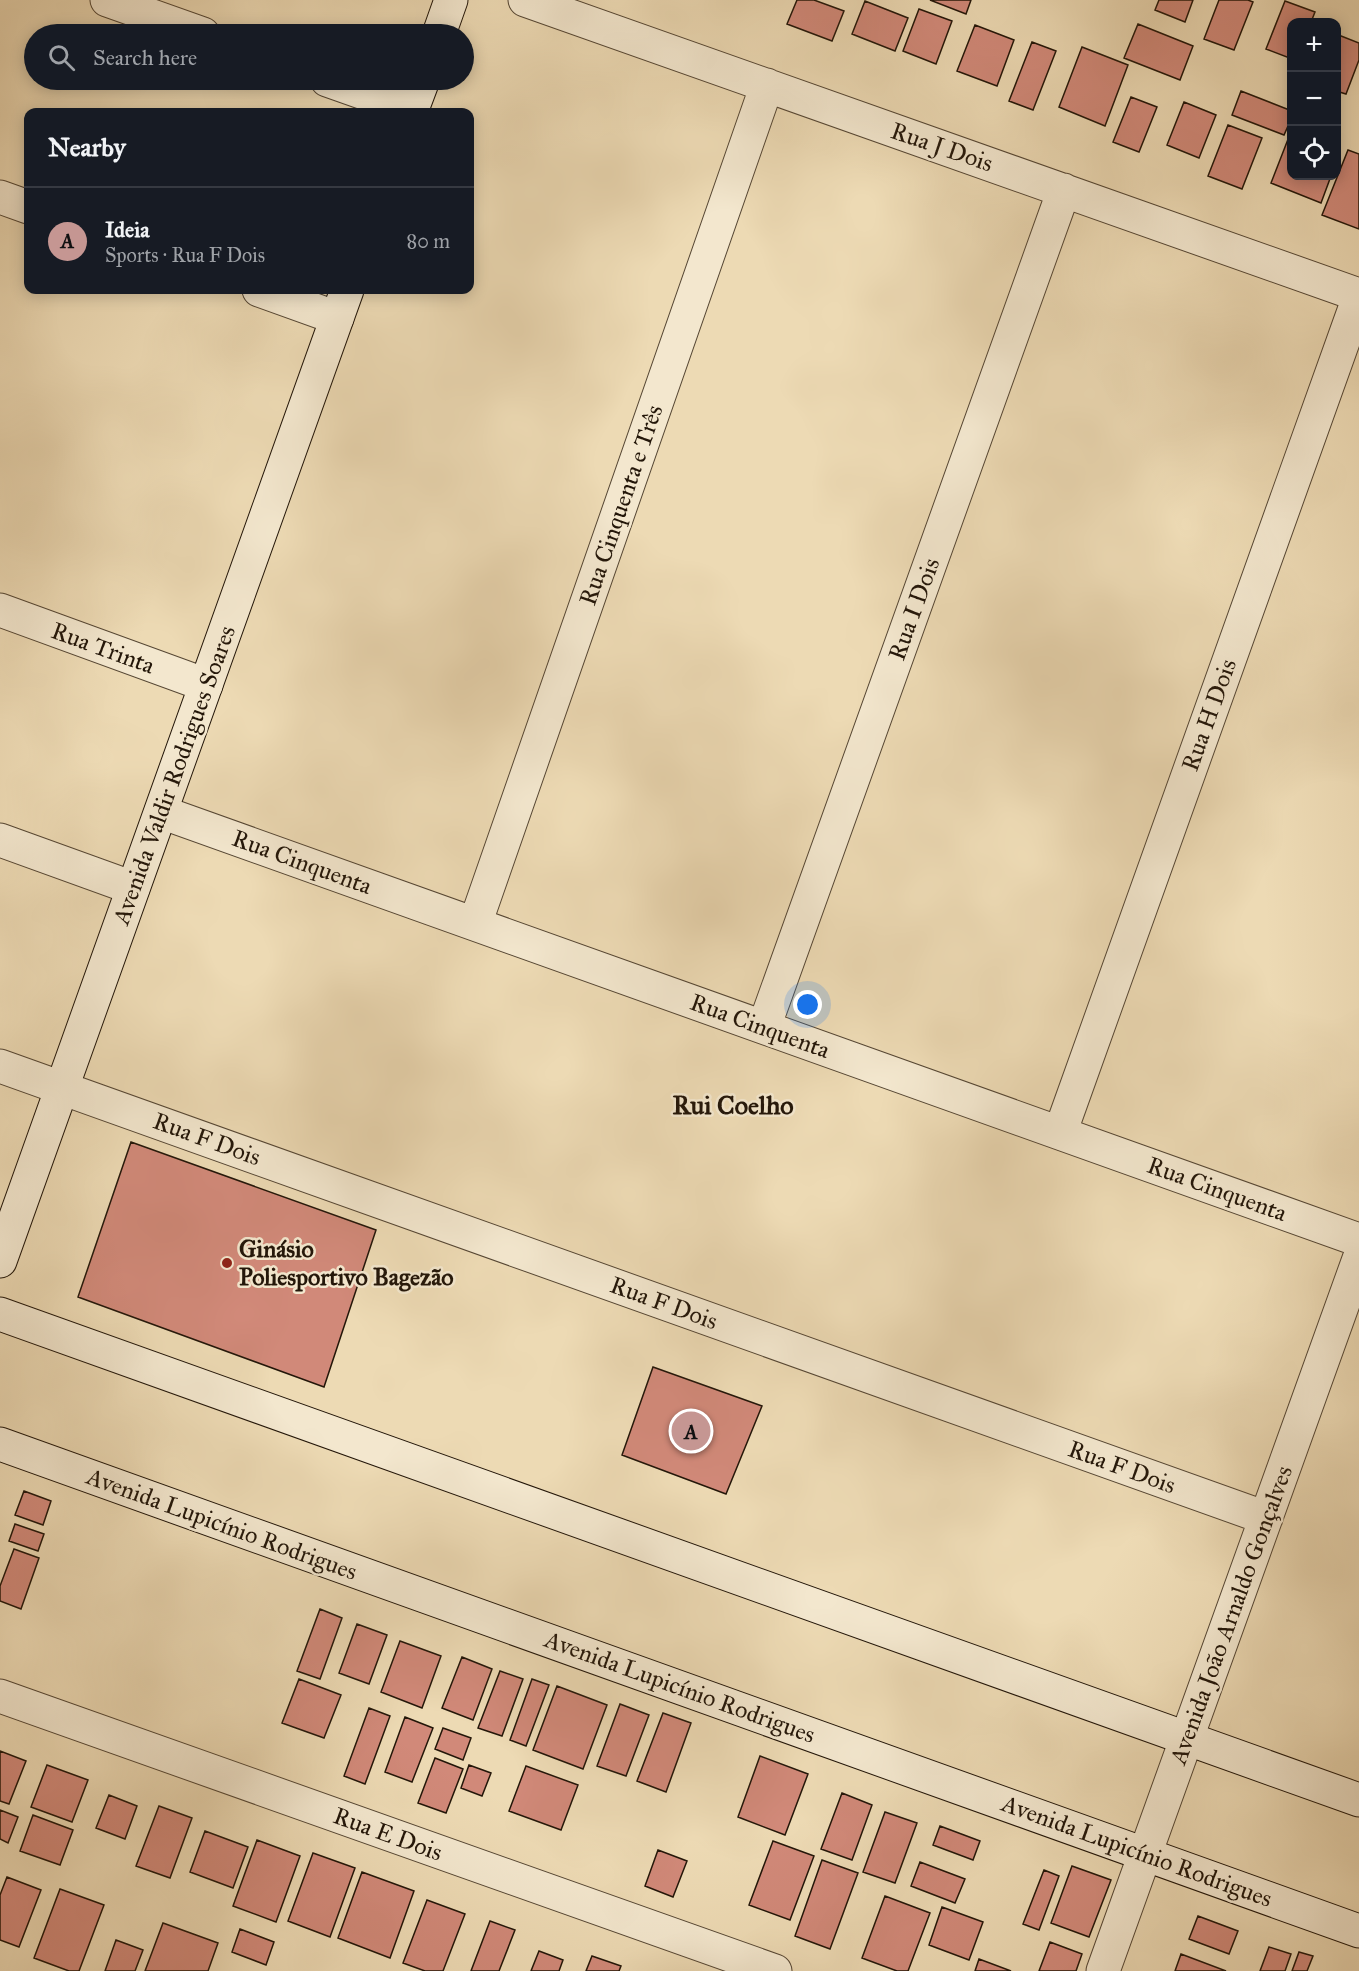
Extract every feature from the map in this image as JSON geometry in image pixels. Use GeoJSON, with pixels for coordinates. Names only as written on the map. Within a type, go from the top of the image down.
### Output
{"type":"FeatureCollection","features":[{"type":"Feature","properties":{"kind":"street"},"geometry":{"type":"LineString","coordinates":[[107,0],[175,24]]}},
{"type":"Feature","properties":{"kind":"street"},"geometry":{"type":"LineString","coordinates":[[443,24],[451,0]]}},
{"type":"Feature","properties":{"kind":"street","name":"Rua J Dois"},"geometry":{"type":"LineString","coordinates":[[525,0],[1359,296]]}},
{"type":"Feature","properties":{"kind":"street","name":"Rua Cinquenta e Três"},"geometry":{"type":"LineString","coordinates":[[475,924],[767,85]]}},
{"type":"Feature","properties":{"kind":"street"},"geometry":{"type":"LineString","coordinates":[[354,90],[403,108]]}},
{"type":"Feature","properties":{"kind":"street"},"geometry":{"type":"LineString","coordinates":[[412,108],[419,90]]}},
{"type":"Feature","properties":{"kind":"street","name":"Rua I Dois"},"geometry":{"type":"LineString","coordinates":[[764,1027],[1064,190]]}},
{"type":"Feature","properties":{"kind":"street"},"geometry":{"type":"LineString","coordinates":[[0,197],[24,206]]}},
{"type":"Feature","properties":{"kind":"street"},"geometry":{"type":"LineString","coordinates":[[283,294],[342,304]]}},
{"type":"Feature","properties":{"kind":"street","name":"Rua H Dois"},"geometry":{"type":"LineString","coordinates":[[1059,1133],[1359,296]]}},
{"type":"Feature","properties":{"kind":"street","name":"Avenida Valdir Rodrigues Soares"},"geometry":{"type":"LineString","coordinates":[[0,1261],[342,304]]}},
{"type":"Feature","properties":{"kind":"street","name":"Rua Trinta"},"geometry":{"type":"LineString","coordinates":[[0,610],[206,685]]}},
{"type":"Feature","properties":{"kind":"street","name":"Rua Cinquenta"},"geometry":{"type":"LineString","coordinates":[[161,812],[1359,1240]]}},
{"type":"Feature","properties":{"kind":"street"},"geometry":{"type":"LineString","coordinates":[[0,840],[134,888]]}},
{"type":"Feature","properties":{"kind":"street","name":"Rua F Dois"},"geometry":{"type":"LineString","coordinates":[[0,1066],[1266,1518]]}},
{"type":"Feature","properties":{"kind":"street","name":"Avenida João Arnaldo Gonçalves"},"geometry":{"type":"LineString","coordinates":[[1103,1971],[1359,1258]]}},
{"type":"Feature","properties":{"kind":"street"},"geometry":{"type":"LineString","coordinates":[[0,1314],[1359,1800]]}},
{"type":"Feature","properties":{"kind":"street","name":"Avenida Lupicínio Rodrigues"},"geometry":{"type":"LineString","coordinates":[[0,1444],[1359,1931]]}},
{"type":"Feature","properties":{"kind":"street","name":"Rua E Dois"},"geometry":{"type":"LineString","coordinates":[[0,1696],[775,1971]]}},
{"type":"Feature","properties":{"kind":"building"},"geometry":{"type":"Polygon","coordinates":[[[797,0],[814,0],[844,11],[832,41],[787,24],[797,0]]]}},
{"type":"Feature","properties":{"kind":"building"},"geometry":{"type":"Polygon","coordinates":[[[930,0],[971,0],[966,14],[930,0]]]}},
{"type":"Feature","properties":{"kind":"building"},"geometry":{"type":"Polygon","coordinates":[[[1159,0],[1193,0],[1185,22],[1155,10],[1159,0]]]}},
{"type":"Feature","properties":{"kind":"building"},"geometry":{"type":"Polygon","coordinates":[[[1219,0],[1253,2],[1234,50],[1204,39],[1219,0]]]}},
{"type":"Feature","properties":{"kind":"building"},"geometry":{"type":"Polygon","coordinates":[[[865,1],[908,18],[895,51],[852,34],[865,1]]]}},
{"type":"Feature","properties":{"kind":"building"},"geometry":{"type":"Polygon","coordinates":[[[1285,1],[1315,12],[1313,18],[1287,18],[1287,57],[1266,49],[1285,1]]]}},
{"type":"Feature","properties":{"kind":"building"},"geometry":{"type":"Polygon","coordinates":[[[919,9],[952,21],[936,64],[903,51],[919,9]]]}},
{"type":"Feature","properties":{"kind":"building"},"geometry":{"type":"Polygon","coordinates":[[[1138,24],[1193,46],[1180,80],[1124,58],[1138,24]]]}},
{"type":"Feature","properties":{"kind":"building"},"geometry":{"type":"Polygon","coordinates":[[[975,25],[1014,40],[997,86],[957,71],[975,25]]]}},
{"type":"Feature","properties":{"kind":"building"},"geometry":{"type":"Polygon","coordinates":[[[1341,36],[1359,43],[1359,60],[1346,94],[1341,92],[1341,36]]]}},
{"type":"Feature","properties":{"kind":"building"},"geometry":{"type":"Polygon","coordinates":[[[1032,42],[1056,51],[1033,110],[1009,101],[1032,42]]]}},
{"type":"Feature","properties":{"kind":"building"},"geometry":{"type":"Polygon","coordinates":[[[1082,47],[1128,65],[1105,126],[1059,107],[1082,47]]]}},
{"type":"Feature","properties":{"kind":"building"},"geometry":{"type":"Polygon","coordinates":[[[1241,91],[1287,109],[1287,128],[1284,135],[1232,115],[1241,91]]]}},
{"type":"Feature","properties":{"kind":"building"},"geometry":{"type":"Polygon","coordinates":[[[1131,97],[1157,107],[1139,152],[1113,142],[1131,97]]]}},
{"type":"Feature","properties":{"kind":"building"},"geometry":{"type":"Polygon","coordinates":[[[1184,102],[1216,115],[1199,158],[1167,145],[1184,102]]]}},
{"type":"Feature","properties":{"kind":"building"},"geometry":{"type":"Polygon","coordinates":[[[1228,125],[1262,138],[1242,189],[1208,176],[1228,125]]]}},
{"type":"Feature","properties":{"kind":"building"},"geometry":{"type":"Polygon","coordinates":[[[1287,142],[1287,180],[1330,180],[1321,203],[1271,183],[1287,142]]]}},
{"type":"Feature","properties":{"kind":"building"},"geometry":{"type":"Polygon","coordinates":[[[1348,150],[1359,154],[1359,229],[1322,215],[1336,180],[1341,180],[1341,168],[1348,150]]]}},
{"type":"Feature","properties":{"kind":"building","name":"Ginásio Poliesportivo Bagezão"},"geometry":{"type":"Polygon","coordinates":[[[131,1142],[376,1230],[324,1387],[78,1297],[131,1142]]]}},
{"type":"Feature","properties":{"kind":"building"},"geometry":{"type":"Polygon","coordinates":[[[653,1367],[762,1406],[726,1494],[622,1455],[653,1367]]]}},
{"type":"Feature","properties":{"kind":"building"},"geometry":{"type":"Polygon","coordinates":[[[24,1491],[51,1501],[43,1525],[15,1515],[24,1491]]]}},
{"type":"Feature","properties":{"kind":"building"},"geometry":{"type":"Polygon","coordinates":[[[15,1524],[44,1534],[38,1551],[9,1541],[15,1524]]]}},
{"type":"Feature","properties":{"kind":"building"},"geometry":{"type":"Polygon","coordinates":[[[14,1549],[39,1558],[21,1609],[0,1601],[0,1586],[14,1549]]]}},
{"type":"Feature","properties":{"kind":"building"},"geometry":{"type":"Polygon","coordinates":[[[320,1609],[342,1618],[320,1679],[297,1671],[320,1609]]]}},
{"type":"Feature","properties":{"kind":"building"},"geometry":{"type":"Polygon","coordinates":[[[357,1624],[387,1635],[369,1684],[339,1673],[357,1624]]]}},
{"type":"Feature","properties":{"kind":"building"},"geometry":{"type":"Polygon","coordinates":[[[400,1641],[441,1656],[422,1708],[381,1692],[400,1641]]]}},
{"type":"Feature","properties":{"kind":"building"},"geometry":{"type":"Polygon","coordinates":[[[462,1657],[492,1669],[473,1720],[442,1708],[462,1657]]]}},
{"type":"Feature","properties":{"kind":"building"},"geometry":{"type":"Polygon","coordinates":[[[500,1671],[523,1679],[502,1736],[478,1728],[500,1671]]]}},
{"type":"Feature","properties":{"kind":"building"},"geometry":{"type":"Polygon","coordinates":[[[299,1679],[341,1695],[324,1738],[282,1723],[299,1679]]]}},
{"type":"Feature","properties":{"kind":"building"},"geometry":{"type":"Polygon","coordinates":[[[532,1679],[549,1685],[526,1746],[510,1740],[532,1679]]]}},
{"type":"Feature","properties":{"kind":"building"},"geometry":{"type":"Polygon","coordinates":[[[557,1686],[607,1705],[583,1769],[533,1750],[557,1686]]]}},
{"type":"Feature","properties":{"kind":"building"},"geometry":{"type":"Polygon","coordinates":[[[620,1704],[649,1715],[626,1776],[597,1766],[620,1704]]]}},
{"type":"Feature","properties":{"kind":"building"},"geometry":{"type":"Polygon","coordinates":[[[369,1708],[390,1716],[365,1784],[344,1776],[369,1708]]]}},
{"type":"Feature","properties":{"kind":"building"},"geometry":{"type":"Polygon","coordinates":[[[663,1713],[691,1723],[666,1792],[637,1781],[663,1713]]]}},
{"type":"Feature","properties":{"kind":"building"},"geometry":{"type":"Polygon","coordinates":[[[405,1717],[433,1728],[412,1782],[385,1772],[405,1717]]]}},
{"type":"Feature","properties":{"kind":"building"},"geometry":{"type":"Polygon","coordinates":[[[443,1728],[471,1738],[463,1760],[435,1749],[443,1728]]]}},
{"type":"Feature","properties":{"kind":"building"},"geometry":{"type":"Polygon","coordinates":[[[0,1751],[26,1761],[9,1804],[0,1801],[0,1751]]]}},
{"type":"Feature","properties":{"kind":"building"},"geometry":{"type":"Polygon","coordinates":[[[760,1756],[808,1774],[785,1835],[738,1817],[760,1756]]]}},
{"type":"Feature","properties":{"kind":"building"},"geometry":{"type":"Polygon","coordinates":[[[435,1758],[463,1769],[446,1813],[418,1803],[435,1758]]]}},
{"type":"Feature","properties":{"kind":"building"},"geometry":{"type":"Polygon","coordinates":[[[47,1765],[88,1780],[72,1822],[31,1807],[47,1765]]]}},
{"type":"Feature","properties":{"kind":"building"},"geometry":{"type":"Polygon","coordinates":[[[469,1765],[491,1773],[482,1796],[461,1788],[469,1765]]]}},
{"type":"Feature","properties":{"kind":"building"},"geometry":{"type":"Polygon","coordinates":[[[526,1766],[578,1785],[561,1830],[509,1811],[526,1766]]]}},
{"type":"Feature","properties":{"kind":"building"},"geometry":{"type":"Polygon","coordinates":[[[842,1793],[872,1805],[852,1860],[821,1849],[842,1793]]]}},
{"type":"Feature","properties":{"kind":"building"},"geometry":{"type":"Polygon","coordinates":[[[109,1795],[137,1806],[125,1839],[96,1828],[109,1795]]]}},
{"type":"Feature","properties":{"kind":"building"},"geometry":{"type":"Polygon","coordinates":[[[159,1806],[192,1818],[170,1878],[136,1866],[159,1806]]]}},
{"type":"Feature","properties":{"kind":"building"},"geometry":{"type":"Polygon","coordinates":[[[0,1810],[18,1817],[8,1843],[0,1839],[0,1810]]]}},
{"type":"Feature","properties":{"kind":"building"},"geometry":{"type":"Polygon","coordinates":[[[885,1812],[917,1823],[895,1883],[863,1872],[885,1812]]]}},
{"type":"Feature","properties":{"kind":"building"},"geometry":{"type":"Polygon","coordinates":[[[33,1815],[73,1830],[60,1865],[20,1851],[33,1815]]]}},
{"type":"Feature","properties":{"kind":"building"},"geometry":{"type":"Polygon","coordinates":[[[940,1826],[980,1841],[973,1860],[933,1845],[940,1826]]]}},
{"type":"Feature","properties":{"kind":"building"},"geometry":{"type":"Polygon","coordinates":[[[205,1831],[248,1847],[233,1888],[190,1872],[205,1831]]]}},
{"type":"Feature","properties":{"kind":"building"},"geometry":{"type":"Polygon","coordinates":[[[257,1840],[300,1856],[276,1922],[233,1906],[257,1840]]]}},
{"type":"Feature","properties":{"kind":"building"},"geometry":{"type":"Polygon","coordinates":[[[773,1841],[814,1856],[790,1920],[749,1905],[773,1841]]]}},
{"type":"Feature","properties":{"kind":"building"},"geometry":{"type":"Polygon","coordinates":[[[658,1850],[687,1861],[673,1897],[645,1886],[658,1850]]]}},
{"type":"Feature","properties":{"kind":"building"},"geometry":{"type":"Polygon","coordinates":[[[313,1853],[355,1868],[330,1937],[288,1921],[313,1853]]]}},
{"type":"Feature","properties":{"kind":"building"},"geometry":{"type":"Polygon","coordinates":[[[822,1860],[858,1873],[830,1949],[795,1936],[822,1860]]]}},
{"type":"Feature","properties":{"kind":"building"},"geometry":{"type":"Polygon","coordinates":[[[920,1862],[965,1879],[955,1903],[911,1886],[920,1862]]]}},
{"type":"Feature","properties":{"kind":"building"},"geometry":{"type":"Polygon","coordinates":[[[1072,1866],[1111,1880],[1089,1937],[1051,1923],[1072,1866]]]}},
{"type":"Feature","properties":{"kind":"building"},"geometry":{"type":"Polygon","coordinates":[[[1044,1870],[1059,1876],[1039,1930],[1023,1924],[1044,1870]]]}},
{"type":"Feature","properties":{"kind":"building"},"geometry":{"type":"Polygon","coordinates":[[[362,1872],[414,1891],[390,1958],[338,1938],[362,1872]]]}},
{"type":"Feature","properties":{"kind":"building"},"geometry":{"type":"Polygon","coordinates":[[[7,1877],[41,1890],[19,1947],[0,1940],[0,1895],[7,1877]]]}},
{"type":"Feature","properties":{"kind":"building"},"geometry":{"type":"Polygon","coordinates":[[[60,1889],[104,1905],[79,1971],[69,1971],[34,1958],[60,1889]]]}},
{"type":"Feature","properties":{"kind":"building"},"geometry":{"type":"Polygon","coordinates":[[[885,1896],[930,1913],[908,1971],[897,1971],[862,1958],[885,1896]]]}},
{"type":"Feature","properties":{"kind":"building"},"geometry":{"type":"Polygon","coordinates":[[[427,1900],[465,1914],[443,1971],[425,1971],[403,1963],[427,1900]]]}},
{"type":"Feature","properties":{"kind":"building"},"geometry":{"type":"Polygon","coordinates":[[[942,1907],[983,1922],[969,1960],[929,1945],[942,1907]]]}},
{"type":"Feature","properties":{"kind":"building"},"geometry":{"type":"Polygon","coordinates":[[[1198,1916],[1238,1931],[1229,1954],[1189,1939],[1198,1916]]]}},
{"type":"Feature","properties":{"kind":"building"},"geometry":{"type":"Polygon","coordinates":[[[490,1921],[515,1930],[499,1971],[471,1971],[490,1921]]]}},
{"type":"Feature","properties":{"kind":"building"},"geometry":{"type":"Polygon","coordinates":[[[163,1923],[218,1943],[208,1971],[145,1971],[163,1923]]]}},
{"type":"Feature","properties":{"kind":"building"},"geometry":{"type":"Polygon","coordinates":[[[240,1929],[274,1942],[266,1965],[232,1952],[240,1929]]]}},
{"type":"Feature","properties":{"kind":"building"},"geometry":{"type":"Polygon","coordinates":[[[116,1940],[143,1950],[135,1971],[105,1971],[116,1940]]]}},
{"type":"Feature","properties":{"kind":"building"},"geometry":{"type":"Polygon","coordinates":[[[1050,1942],[1082,1954],[1076,1971],[1039,1971],[1050,1942]]]}},
{"type":"Feature","properties":{"kind":"building"},"geometry":{"type":"Polygon","coordinates":[[[1269,1947],[1291,1954],[1285,1971],[1260,1971],[1269,1947]]]}},
{"type":"Feature","properties":{"kind":"building"},"geometry":{"type":"Polygon","coordinates":[[[539,1951],[563,1960],[559,1971],[531,1971],[539,1951]]]}},
{"type":"Feature","properties":{"kind":"building"},"geometry":{"type":"Polygon","coordinates":[[[1299,1952],[1313,1956],[1307,1971],[1292,1971],[1299,1952]]]}},
{"type":"Feature","properties":{"kind":"building"},"geometry":{"type":"Polygon","coordinates":[[[1181,1954],[1226,1971],[1175,1971],[1181,1954]]]}},
{"type":"Feature","properties":{"kind":"building"},"geometry":{"type":"Polygon","coordinates":[[[592,1956],[621,1966],[619,1971],[586,1971],[592,1956]]]}},
{"type":"Feature","properties":{"kind":"building"},"geometry":{"type":"Polygon","coordinates":[[[979,1959],[1011,1971],[975,1971],[979,1959]]]}},
{"type":"Feature","properties":{"kind":"place","name":"Ginásio Poliesportivo Bagezão"},"geometry":{"type":"Point","coordinates":[227,1263]}},
{"type":"Feature","properties":{"kind":"place","name":"Ideia"},"geometry":{"type":"Point","coordinates":[691,1431]}},
{"type":"Feature","properties":{"kind":"district","name":"Rui Coelho"},"geometry":{"type":"Point","coordinates":[733,1105]}}]}
